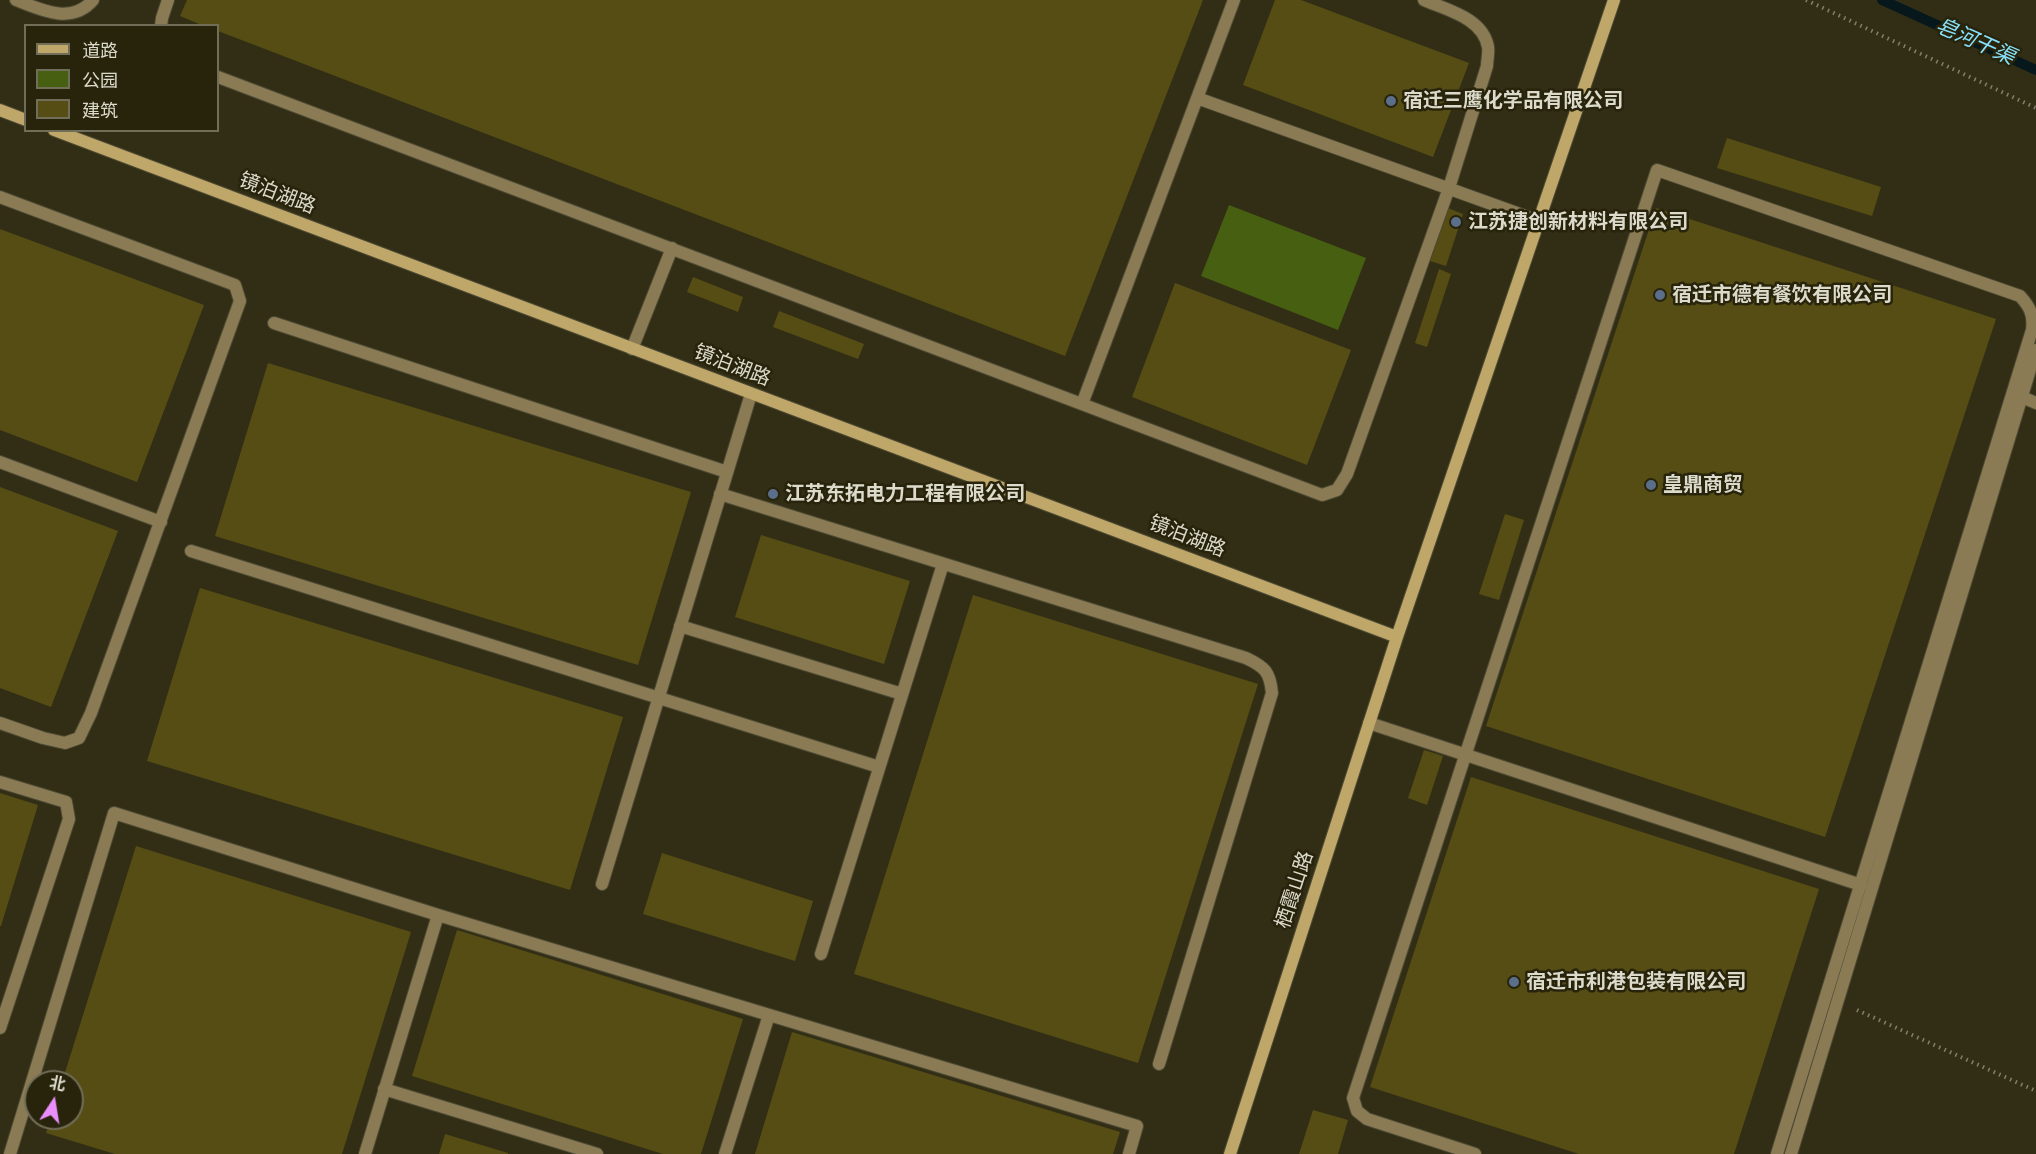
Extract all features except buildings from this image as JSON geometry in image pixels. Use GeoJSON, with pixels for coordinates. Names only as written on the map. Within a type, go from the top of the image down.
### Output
{"type":"FeatureCollection","features":[{"type":"Feature","properties":{"kind":"street","name":"栖霞山路"},"geometry":{"type":"LineString","coordinates":[[1230,1154],[1397,637],[1614,0]]}},
{"type":"Feature","properties":{"kind":"street"},"geometry":{"type":"LineString","coordinates":[[0,110],[24,119]]}},
{"type":"Feature","properties":{"kind":"street","name":"镜泊湖路"},"geometry":{"type":"LineString","coordinates":[[59,132],[1397,637]]}},
{"type":"Feature","properties":{"kind":"lane"},"geometry":{"type":"LineString","coordinates":[[16,0],[48,13],[72,14],[93,0]]}},
{"type":"Feature","properties":{"kind":"lane"},"geometry":{"type":"LineString","coordinates":[[161,24],[168,0]]}},
{"type":"Feature","properties":{"kind":"lane"},"geometry":{"type":"LineString","coordinates":[[1082,404],[1234,0]]}},
{"type":"Feature","properties":{"kind":"lane"},"geometry":{"type":"LineString","coordinates":[[219,76],[1322,495],[1337,490],[1347,474],[1449,188],[1487,66],[1488,48],[1482,32],[1469,20],[1424,0]]}},
{"type":"Feature","properties":{"kind":"lane"},"geometry":{"type":"LineString","coordinates":[[1197,98],[1539,221]]}},
{"type":"Feature","properties":{"kind":"lane"},"geometry":{"type":"LineString","coordinates":[[1475,1154],[1367,1119],[1357,1111],[1353,1098],[1657,170],[2020,296],[2027,303],[2033,316],[2029,341],[1777,1154]]}},
{"type":"Feature","properties":{"kind":"lane"},"geometry":{"type":"LineString","coordinates":[[0,198],[235,285],[240,301],[235,320],[80,738],[65,743],[0,723]]}},
{"type":"Feature","properties":{"kind":"lane"},"geometry":{"type":"LineString","coordinates":[[632,349],[672,249]]}},
{"type":"Feature","properties":{"kind":"lane"},"geometry":{"type":"LineString","coordinates":[[274,323],[727,472]]}},
{"type":"Feature","properties":{"kind":"lane"},"geometry":{"type":"LineString","coordinates":[[1791,1154],[2036,350]]}},
{"type":"Feature","properties":{"kind":"lane"},"geometry":{"type":"LineString","coordinates":[[602,884],[751,394]]}},
{"type":"Feature","properties":{"kind":"lane"},"geometry":{"type":"LineString","coordinates":[[2022,397],[2036,403]]}},
{"type":"Feature","properties":{"kind":"lane"},"geometry":{"type":"LineString","coordinates":[[0,462],[161,522]]}},
{"type":"Feature","properties":{"kind":"lane"},"geometry":{"type":"LineString","coordinates":[[720,494],[1246,658],[1262,665],[1271,679],[1272,693],[1268,709],[1159,1064]]}},
{"type":"Feature","properties":{"kind":"lane"},"geometry":{"type":"LineString","coordinates":[[191,551],[879,767]]}},
{"type":"Feature","properties":{"kind":"lane"},"geometry":{"type":"LineString","coordinates":[[821,954],[943,564]]}},
{"type":"Feature","properties":{"kind":"lane"},"geometry":{"type":"LineString","coordinates":[[680,626],[902,694]]}},
{"type":"Feature","properties":{"kind":"lane"},"geometry":{"type":"LineString","coordinates":[[1369,723],[1860,885]]}},
{"type":"Feature","properties":{"kind":"lane"},"geometry":{"type":"LineString","coordinates":[[0,782],[66,802],[69,819],[0,1028]]}},
{"type":"Feature","properties":{"kind":"lane"},"geometry":{"type":"LineString","coordinates":[[10,1154],[114,813],[438,915],[1137,1126],[1128,1154]]}},
{"type":"Feature","properties":{"kind":"lane"},"geometry":{"type":"LineString","coordinates":[[365,1154],[438,915]]}},
{"type":"Feature","properties":{"kind":"lane"},"geometry":{"type":"LineString","coordinates":[[725,1154],[769,1015]]}},
{"type":"Feature","properties":{"kind":"lane"},"geometry":{"type":"LineString","coordinates":[[384,1089],[597,1154]]}},
{"type":"Feature","properties":{"kind":"path"},"geometry":{"type":"LineString","coordinates":[[1806,0],[2036,108]]}},
{"type":"Feature","properties":{"kind":"path"},"geometry":{"type":"LineString","coordinates":[[1837,1001],[2036,1091]]}},
{"type":"Feature","properties":{"kind":"green space"},"geometry":{"type":"Polygon","coordinates":[[[1229,205],[1366,258],[1338,330],[1201,276],[1229,205]]]}},
{"type":"Feature","properties":{"kind":"waterway","name":"皂河干渠"},"geometry":{"type":"LineString","coordinates":[[1882,0],[2036,70]]}},
{"type":"Feature","properties":{"kind":"place","name":"宿迁三鹰化学品有限公司"},"geometry":{"type":"Point","coordinates":[1391,101]}},
{"type":"Feature","properties":{"kind":"place","name":"江苏捷创新材料有限公司"},"geometry":{"type":"Point","coordinates":[1456,222]}},
{"type":"Feature","properties":{"kind":"place","name":"宿迁市德有餐饮有限公司"},"geometry":{"type":"Point","coordinates":[1660,295]}},
{"type":"Feature","properties":{"kind":"place","name":"皇鼎商贸"},"geometry":{"type":"Point","coordinates":[1651,485]}},
{"type":"Feature","properties":{"kind":"place","name":"江苏东拓电力工程有限公司"},"geometry":{"type":"Point","coordinates":[773,494]}},
{"type":"Feature","properties":{"kind":"place","name":"宿迁市利港包装有限公司"},"geometry":{"type":"Point","coordinates":[1514,982]}}]}
